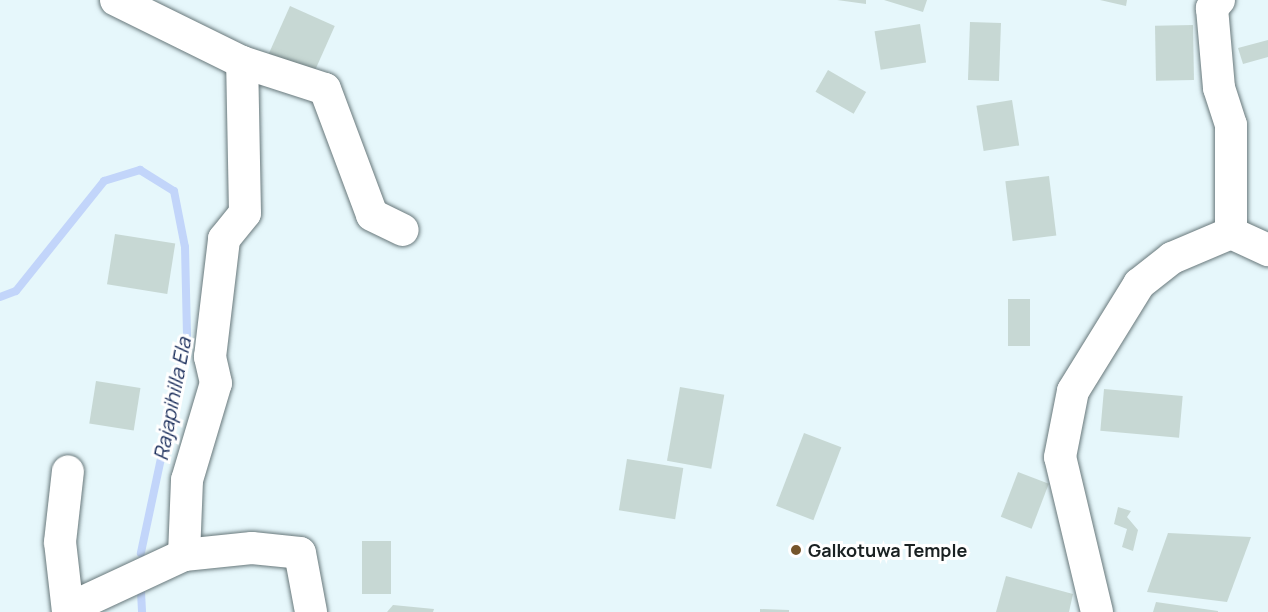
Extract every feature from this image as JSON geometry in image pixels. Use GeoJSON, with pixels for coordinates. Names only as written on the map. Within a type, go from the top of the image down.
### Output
{"type":"FeatureCollection","features":[{"type":"Feature","properties":{"kind":"street"},"geometry":{"type":"LineString","coordinates":[[117,0],[242,62],[325,89],[372,215],[403,230]]}},
{"type":"Feature","properties":{"kind":"street"},"geometry":{"type":"LineString","coordinates":[[1219,0],[1212,8],[1219,88],[1231,125],[1231,233]]}},
{"type":"Feature","properties":{"kind":"street"},"geometry":{"type":"LineString","coordinates":[[184,555],[187,480],[216,383],[210,357],[224,239],[245,213],[242,62]]}},
{"type":"Feature","properties":{"kind":"street"},"geometry":{"type":"LineString","coordinates":[[1097,612],[1060,457],[1073,391],[1139,284],[1172,258],[1231,233],[1268,250]]}},
{"type":"Feature","properties":{"kind":"street"},"geometry":{"type":"LineString","coordinates":[[68,471],[60,542],[68,610],[184,555],[252,548],[300,553],[311,612]]}},
{"type":"Feature","properties":{"kind":"building"},"geometry":{"type":"Polygon","coordinates":[[[837,0],[866,0],[866,4],[837,0]]]}},
{"type":"Feature","properties":{"kind":"building"},"geometry":{"type":"Polygon","coordinates":[[[884,0],[927,0],[923,12],[884,0]]]}},
{"type":"Feature","properties":{"kind":"building"},"geometry":{"type":"Polygon","coordinates":[[[1100,0],[1127,0],[1126,6],[1100,0]]]}},
{"type":"Feature","properties":{"kind":"building"},"geometry":{"type":"Polygon","coordinates":[[[290,6],[335,26],[312,76],[268,56],[290,6]]]}},
{"type":"Feature","properties":{"kind":"building"},"geometry":{"type":"Polygon","coordinates":[[[970,22],[1001,23],[999,81],[968,80],[970,22]]]}},
{"type":"Feature","properties":{"kind":"building"},"geometry":{"type":"Polygon","coordinates":[[[920,24],[926,63],[881,70],[875,31],[920,24]]]}},
{"type":"Feature","properties":{"kind":"building"},"geometry":{"type":"Polygon","coordinates":[[[1193,25],[1194,80],[1156,81],[1155,26],[1193,25]]]}},
{"type":"Feature","properties":{"kind":"building"},"geometry":{"type":"Polygon","coordinates":[[[1268,40],[1268,57],[1243,64],[1238,48],[1268,40]]]}},
{"type":"Feature","properties":{"kind":"building"},"geometry":{"type":"Polygon","coordinates":[[[828,70],[866,92],[854,114],[816,92],[828,70]]]}},
{"type":"Feature","properties":{"kind":"building"},"geometry":{"type":"Polygon","coordinates":[[[1012,100],[1019,145],[984,151],[976,106],[1012,100]]]}},
{"type":"Feature","properties":{"kind":"building"},"geometry":{"type":"Polygon","coordinates":[[[1049,176],[1056,236],[1013,241],[1005,181],[1049,176]]]}},
{"type":"Feature","properties":{"kind":"building"},"geometry":{"type":"Polygon","coordinates":[[[115,234],[175,244],[167,294],[107,284],[115,234]]]}},
{"type":"Feature","properties":{"kind":"building"},"geometry":{"type":"Polygon","coordinates":[[[1008,299],[1030,299],[1030,346],[1008,346],[1008,299]]]}},
{"type":"Feature","properties":{"kind":"building"},"geometry":{"type":"Polygon","coordinates":[[[96,381],[140,388],[134,431],[89,423],[96,381]]]}},
{"type":"Feature","properties":{"kind":"building"},"geometry":{"type":"Polygon","coordinates":[[[680,387],[724,395],[711,469],[667,461],[680,387]]]}},
{"type":"Feature","properties":{"kind":"building"},"geometry":{"type":"Polygon","coordinates":[[[1104,389],[1183,396],[1179,438],[1100,431],[1104,389]]]}},
{"type":"Feature","properties":{"kind":"building"},"geometry":{"type":"Polygon","coordinates":[[[804,433],[841,447],[813,520],[776,506],[804,433]]]}},
{"type":"Feature","properties":{"kind":"building"},"geometry":{"type":"Polygon","coordinates":[[[627,459],[683,468],[675,519],[619,510],[627,459]]]}},
{"type":"Feature","properties":{"kind":"building"},"geometry":{"type":"Polygon","coordinates":[[[1018,472],[1049,484],[1032,529],[1001,517],[1018,472]]]}},
{"type":"Feature","properties":{"kind":"building"},"geometry":{"type":"Polygon","coordinates":[[[1118,507],[1131,511],[1127,517],[1138,530],[1133,551],[1122,547],[1127,529],[1114,524],[1118,507]]]}},
{"type":"Feature","properties":{"kind":"building"},"geometry":{"type":"Polygon","coordinates":[[[1168,533],[1251,537],[1227,602],[1147,592],[1168,533]]]}},
{"type":"Feature","properties":{"kind":"building"},"geometry":{"type":"Polygon","coordinates":[[[362,541],[391,541],[391,594],[362,594],[362,541]]]}},
{"type":"Feature","properties":{"kind":"building"},"geometry":{"type":"Polygon","coordinates":[[[1006,576],[1073,594],[1069,612],[996,612],[1006,576]]]}},
{"type":"Feature","properties":{"kind":"building"},"geometry":{"type":"Polygon","coordinates":[[[1156,602],[1218,611],[1218,612],[1153,612],[1156,602]]]}},
{"type":"Feature","properties":{"kind":"building"},"geometry":{"type":"Polygon","coordinates":[[[393,605],[434,609],[433,612],[387,612],[393,605]]]}},
{"type":"Feature","properties":{"kind":"building"},"geometry":{"type":"Polygon","coordinates":[[[760,609],[789,610],[789,612],[760,612],[760,609]]]}},
{"type":"Feature","properties":{"kind":"waterway","name":"Rajapihilla Ela"},"geometry":{"type":"LineString","coordinates":[[0,297],[16,291],[104,181],[140,170],[174,191],[185,247],[187,336],[141,553]]}},
{"type":"Feature","properties":{"kind":"waterway","name":"Rajapihilla Ela"},"geometry":{"type":"LineString","coordinates":[[141,592],[142,612]]}},
{"type":"Feature","properties":{"kind":"place","name":"Galkotuwa Temple"},"geometry":{"type":"Point","coordinates":[796,550]}}]}
